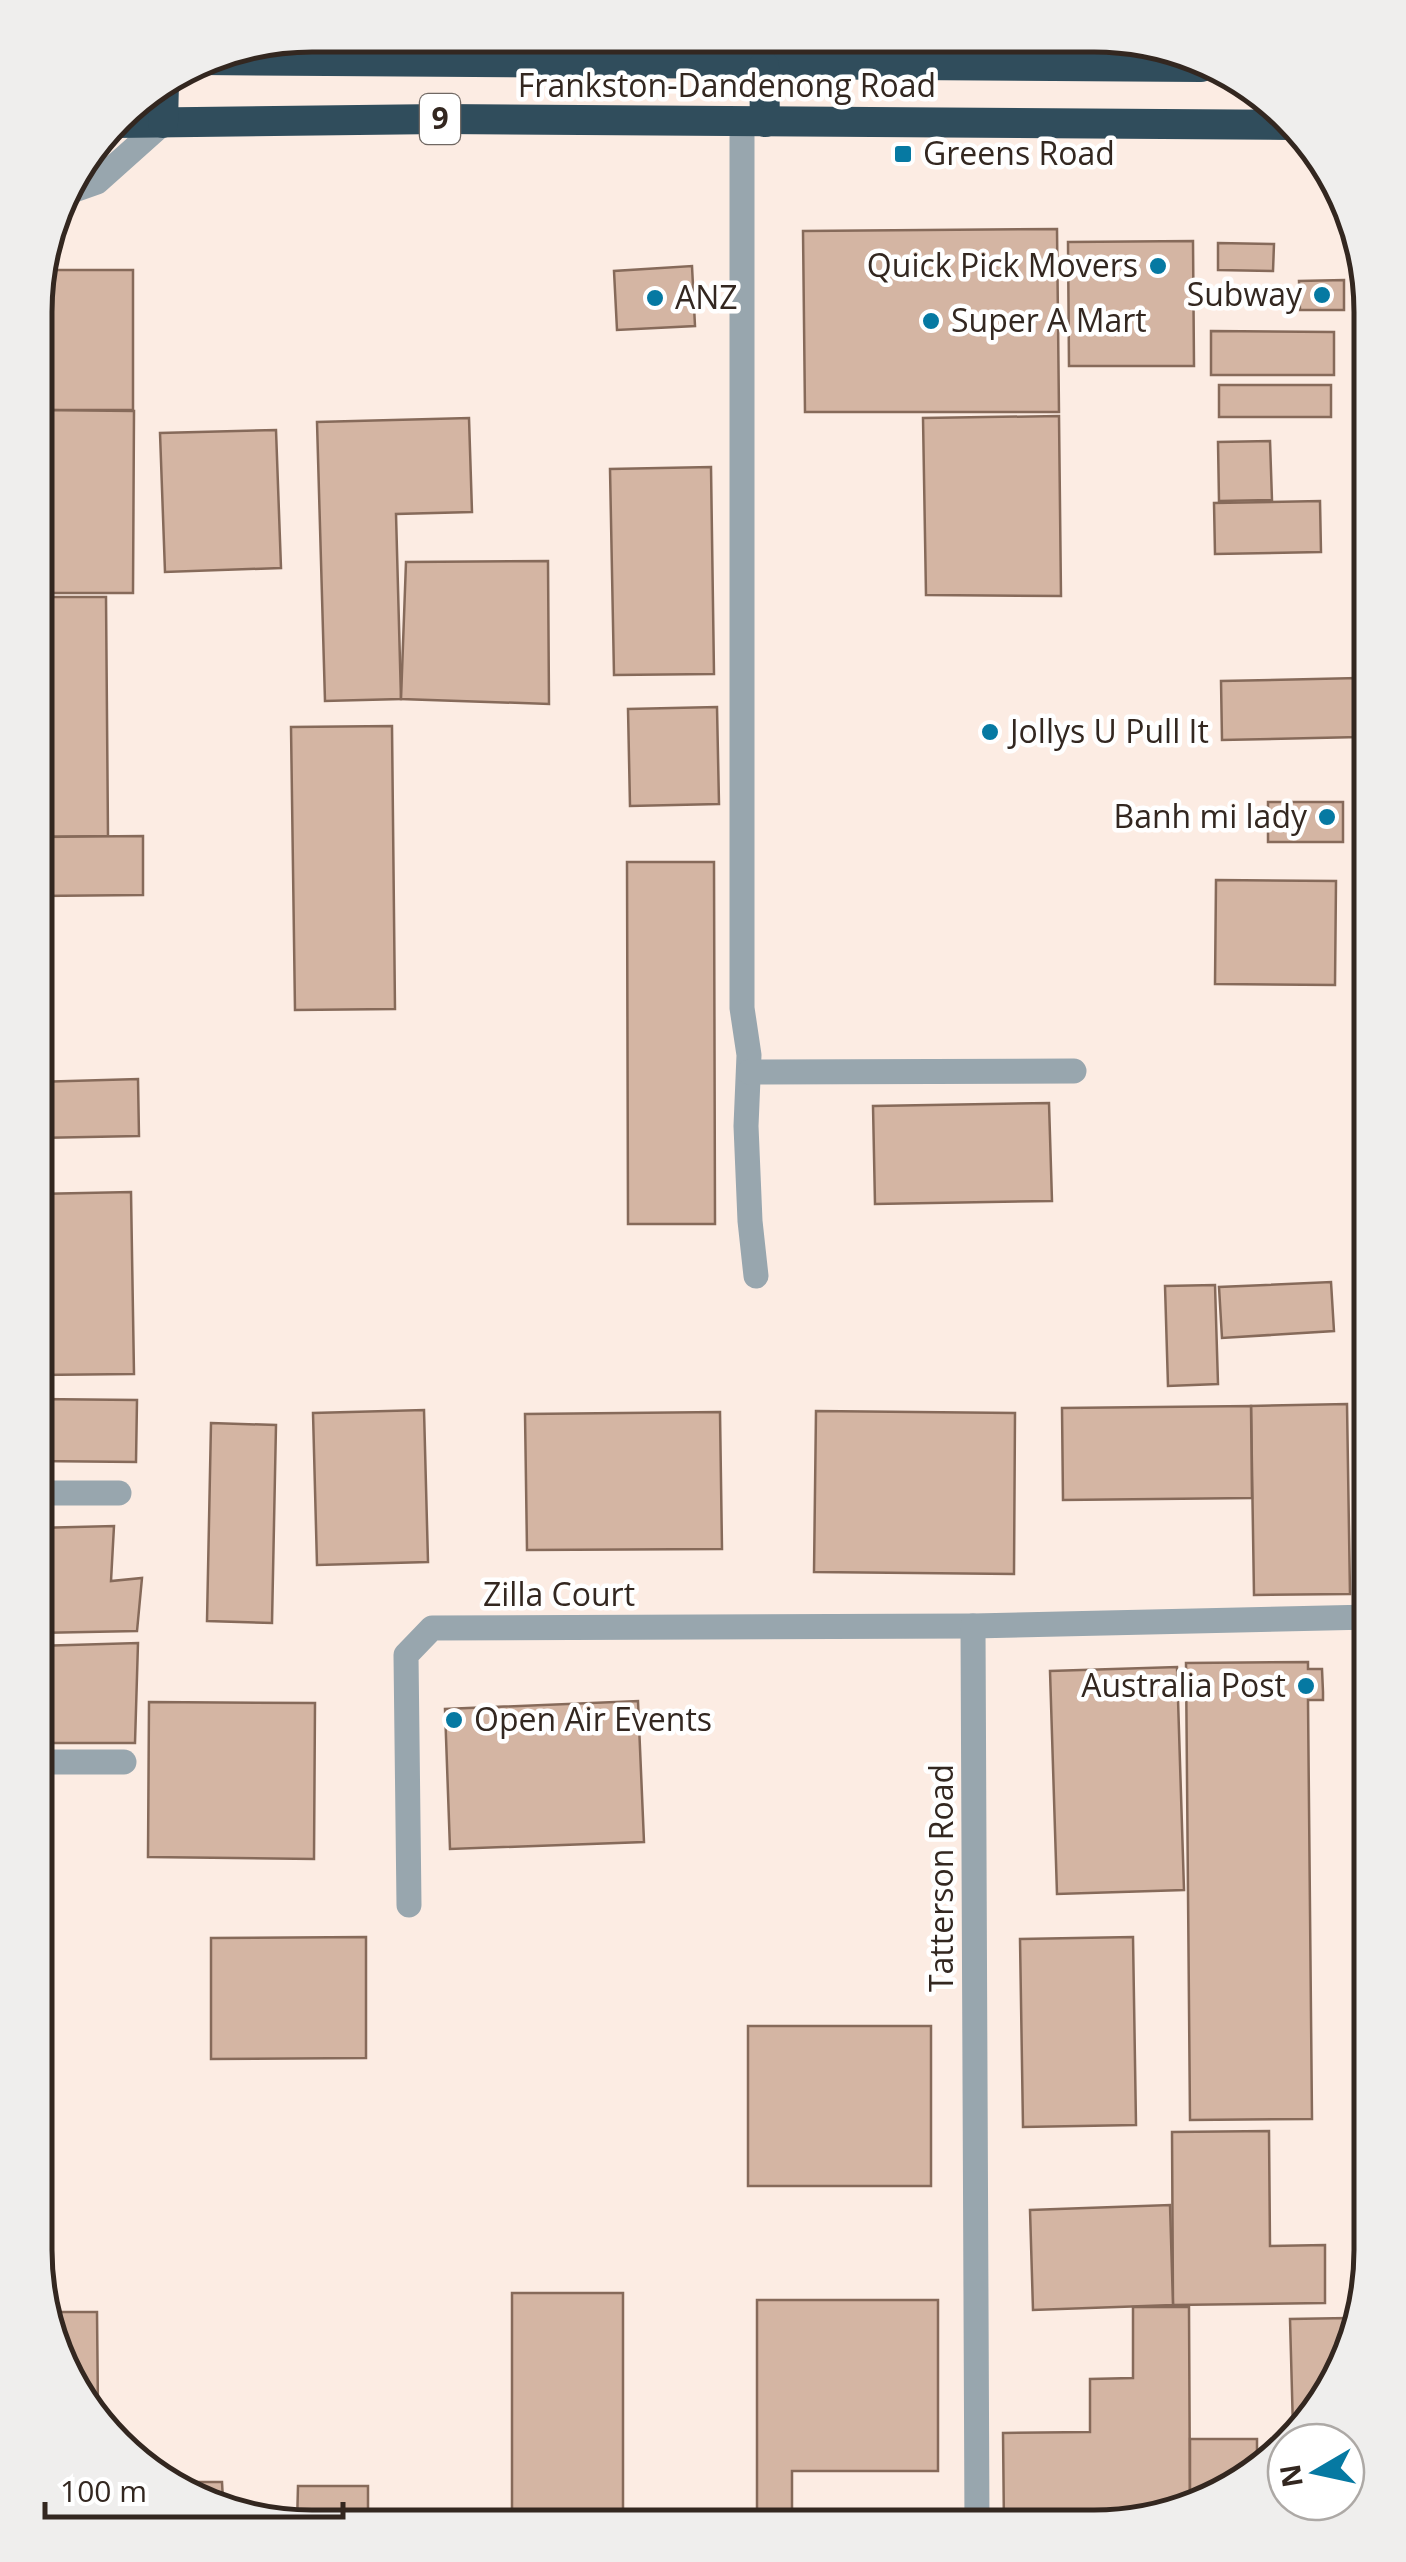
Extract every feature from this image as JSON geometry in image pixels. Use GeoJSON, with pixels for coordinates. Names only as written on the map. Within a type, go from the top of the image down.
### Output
{"type":"FeatureCollection","features":[{"type":"Feature","properties":{"kind":"highway","name":"Frankston-Dandenong Road"},"geometry":{"type":"LineString","coordinates":[[248,61],[1179,67]]}},
{"type":"Feature","properties":{"kind":"highway"},"geometry":{"type":"LineString","coordinates":[[754,122],[764,66]]}},
{"type":"Feature","properties":{"kind":"highway"},"geometry":{"type":"LineString","coordinates":[[163,122],[164,100]]}},
{"type":"Feature","properties":{"kind":"highway","name":"Frankston-Dandenong Road"},"geometry":{"type":"LineString","coordinates":[[136,122],[441,119],[1273,125]]}},
{"type":"Feature","properties":{"kind":"street"},"geometry":{"type":"LineString","coordinates":[[86,186],[97,182],[163,122]]}},
{"type":"Feature","properties":{"kind":"street"},"geometry":{"type":"LineString","coordinates":[[754,122],[742,1008],[750,1055],[746,1126],[756,1276]]}},
{"type":"Feature","properties":{"kind":"street"},"geometry":{"type":"LineString","coordinates":[[748,1072],[1074,1071]]}},
{"type":"Feature","properties":{"kind":"street"},"geometry":{"type":"LineString","coordinates":[[52,1493],[119,1493]]}},
{"type":"Feature","properties":{"kind":"street"},"geometry":{"type":"LineString","coordinates":[[973,1626],[1353,1617]]}},
{"type":"Feature","properties":{"kind":"street","name":"Zilla Court"},"geometry":{"type":"LineString","coordinates":[[409,1904],[406,1655],[432,1628],[973,1626]]}},
{"type":"Feature","properties":{"kind":"street","name":"Tatterson Road"},"geometry":{"type":"LineString","coordinates":[[973,1626],[977,2510]]}},
{"type":"Feature","properties":{"kind":"street"},"geometry":{"type":"LineString","coordinates":[[52,1762],[124,1762]]}},
{"type":"Feature","properties":{"kind":"shaded area"},"geometry":{"type":"Polygon","coordinates":[[[313,52],[1093,52],[1144,57],[1208,79],[1265,117],[1310,168],[1340,229],[1349,262],[1354,313],[1353,2266],[1340,2333],[1327,2364],[1300,2408],[1287,2422],[1266,2422],[1266,2444],[1238,2466],[1177,2496],[1144,2505],[1093,2510],[279,2507],[213,2490],[168,2466],[141,2445],[96,2394],[66,2333],[57,2300],[52,2249],[52,313],[61,245],[79,198],[106,154],[154,106],[198,79],[245,61],[313,52]]]}},
{"type":"Feature","properties":{"kind":"building","name":"Super A Mart"},"geometry":{"type":"Polygon","coordinates":[[[1057,229],[1059,412],[805,412],[803,231],[1057,229]]]}},
{"type":"Feature","properties":{"kind":"building"},"geometry":{"type":"Polygon","coordinates":[[[1193,241],[1194,366],[1069,366],[1068,242],[1193,241]]]}},
{"type":"Feature","properties":{"kind":"building"},"geometry":{"type":"Polygon","coordinates":[[[1218,243],[1274,244],[1273,271],[1218,270],[1218,243]]]}},
{"type":"Feature","properties":{"kind":"building","name":"ANZ"},"geometry":{"type":"Polygon","coordinates":[[[692,266],[695,326],[617,330],[614,271],[692,266]]]}},
{"type":"Feature","properties":{"kind":"building"},"geometry":{"type":"Polygon","coordinates":[[[57,270],[133,270],[133,410],[52,410],[52,313],[57,270]]]}},
{"type":"Feature","properties":{"kind":"building","name":"Subway"},"geometry":{"type":"Polygon","coordinates":[[[1344,280],[1344,310],[1300,310],[1299,281],[1344,280]]]}},
{"type":"Feature","properties":{"kind":"building"},"geometry":{"type":"Polygon","coordinates":[[[1211,331],[1334,332],[1334,375],[1211,375],[1211,331]]]}},
{"type":"Feature","properties":{"kind":"building"},"geometry":{"type":"Polygon","coordinates":[[[1219,385],[1331,385],[1331,417],[1219,417],[1219,385]]]}},
{"type":"Feature","properties":{"kind":"building"},"geometry":{"type":"Polygon","coordinates":[[[52,410],[134,411],[133,593],[52,593],[52,410]]]}},
{"type":"Feature","properties":{"kind":"building"},"geometry":{"type":"Polygon","coordinates":[[[1059,416],[1061,596],[926,595],[923,418],[1059,416]]]}},
{"type":"Feature","properties":{"kind":"building"},"geometry":{"type":"Polygon","coordinates":[[[469,418],[472,512],[396,514],[401,699],[325,701],[317,422],[469,418]]]}},
{"type":"Feature","properties":{"kind":"building"},"geometry":{"type":"Polygon","coordinates":[[[276,430],[281,568],[165,572],[160,433],[276,430]]]}},
{"type":"Feature","properties":{"kind":"building"},"geometry":{"type":"Polygon","coordinates":[[[1270,441],[1272,500],[1219,501],[1218,442],[1270,441]]]}},
{"type":"Feature","properties":{"kind":"building"},"geometry":{"type":"Polygon","coordinates":[[[711,467],[714,674],[614,675],[610,469],[711,467]]]}},
{"type":"Feature","properties":{"kind":"building"},"geometry":{"type":"Polygon","coordinates":[[[1320,501],[1321,552],[1215,554],[1214,503],[1320,501]]]}},
{"type":"Feature","properties":{"kind":"building"},"geometry":{"type":"Polygon","coordinates":[[[548,561],[549,704],[401,699],[406,562],[548,561]]]}},
{"type":"Feature","properties":{"kind":"building"},"geometry":{"type":"Polygon","coordinates":[[[52,597],[106,597],[108,836],[52,837],[52,597]]]}},
{"type":"Feature","properties":{"kind":"building"},"geometry":{"type":"Polygon","coordinates":[[[1354,678],[1354,737],[1222,740],[1221,681],[1354,678]]]}},
{"type":"Feature","properties":{"kind":"building"},"geometry":{"type":"Polygon","coordinates":[[[717,707],[719,804],[630,806],[628,709],[717,707]]]}},
{"type":"Feature","properties":{"kind":"building"},"geometry":{"type":"Polygon","coordinates":[[[392,726],[395,1009],[295,1010],[291,727],[392,726]]]}},
{"type":"Feature","properties":{"kind":"building"},"geometry":{"type":"Polygon","coordinates":[[[1268,802],[1343,802],[1343,842],[1268,842],[1268,802]]]}},
{"type":"Feature","properties":{"kind":"building"},"geometry":{"type":"Polygon","coordinates":[[[143,836],[143,895],[52,896],[52,837],[143,836]]]}},
{"type":"Feature","properties":{"kind":"building"},"geometry":{"type":"Polygon","coordinates":[[[627,862],[714,862],[715,1224],[628,1224],[627,862]]]}},
{"type":"Feature","properties":{"kind":"building"},"geometry":{"type":"Polygon","coordinates":[[[1216,880],[1336,881],[1335,985],[1215,984],[1216,880]]]}},
{"type":"Feature","properties":{"kind":"building"},"geometry":{"type":"Polygon","coordinates":[[[138,1079],[139,1136],[52,1138],[52,1082],[138,1079]]]}},
{"type":"Feature","properties":{"kind":"building"},"geometry":{"type":"Polygon","coordinates":[[[1049,1103],[1052,1201],[875,1204],[873,1106],[1049,1103]]]}},
{"type":"Feature","properties":{"kind":"building"},"geometry":{"type":"Polygon","coordinates":[[[131,1192],[134,1374],[52,1375],[52,1194],[131,1192]]]}},
{"type":"Feature","properties":{"kind":"building"},"geometry":{"type":"Polygon","coordinates":[[[1331,1282],[1334,1331],[1222,1338],[1219,1287],[1331,1282]]]}},
{"type":"Feature","properties":{"kind":"building"},"geometry":{"type":"Polygon","coordinates":[[[1215,1285],[1218,1384],[1168,1386],[1165,1286],[1215,1285]]]}},
{"type":"Feature","properties":{"kind":"building"},"geometry":{"type":"Polygon","coordinates":[[[52,1399],[137,1400],[136,1462],[52,1461],[52,1399]]]}},
{"type":"Feature","properties":{"kind":"building"},"geometry":{"type":"Polygon","coordinates":[[[1347,1404],[1350,1594],[1254,1595],[1251,1406],[1347,1404]]]}},
{"type":"Feature","properties":{"kind":"building"},"geometry":{"type":"Polygon","coordinates":[[[1251,1406],[1252,1498],[1063,1500],[1062,1408],[1251,1406]]]}},
{"type":"Feature","properties":{"kind":"building"},"geometry":{"type":"Polygon","coordinates":[[[424,1410],[428,1562],[317,1565],[313,1413],[424,1410]]]}},
{"type":"Feature","properties":{"kind":"building"},"geometry":{"type":"Polygon","coordinates":[[[816,1411],[1015,1413],[1014,1574],[814,1572],[816,1411]]]}},
{"type":"Feature","properties":{"kind":"building"},"geometry":{"type":"Polygon","coordinates":[[[720,1412],[722,1549],[527,1550],[525,1414],[720,1412]]]}},
{"type":"Feature","properties":{"kind":"building"},"geometry":{"type":"Polygon","coordinates":[[[211,1423],[276,1425],[272,1623],[207,1621],[211,1423]]]}},
{"type":"Feature","properties":{"kind":"building"},"geometry":{"type":"Polygon","coordinates":[[[114,1526],[111,1581],[142,1578],[137,1631],[52,1633],[52,1528],[114,1526]]]}},
{"type":"Feature","properties":{"kind":"building"},"geometry":{"type":"Polygon","coordinates":[[[138,1643],[135,1743],[52,1743],[52,1646],[138,1643]]]}},
{"type":"Feature","properties":{"kind":"building"},"geometry":{"type":"Polygon","coordinates":[[[1308,1662],[1308,1669],[1322,1669],[1323,1692],[1323,1700],[1308,1700],[1312,2119],[1190,2120],[1186,1663],[1308,1662]]]}},
{"type":"Feature","properties":{"kind":"building"},"geometry":{"type":"Polygon","coordinates":[[[1177,1667],[1184,1890],[1057,1894],[1050,1671],[1177,1667]]]}},
{"type":"Feature","properties":{"kind":"building"},"geometry":{"type":"Polygon","coordinates":[[[638,1701],[644,1842],[450,1849],[445,1709],[638,1701]]]}},
{"type":"Feature","properties":{"kind":"building"},"geometry":{"type":"Polygon","coordinates":[[[149,1702],[315,1703],[314,1859],[148,1857],[149,1702]]]}},
{"type":"Feature","properties":{"kind":"building"},"geometry":{"type":"Polygon","coordinates":[[[366,1937],[366,2058],[211,2059],[211,1938],[366,1937]]]}},
{"type":"Feature","properties":{"kind":"building"},"geometry":{"type":"Polygon","coordinates":[[[1133,1937],[1136,2125],[1023,2127],[1020,1939],[1133,1937]]]}},
{"type":"Feature","properties":{"kind":"building"},"geometry":{"type":"Polygon","coordinates":[[[748,2026],[931,2026],[931,2186],[748,2186],[748,2026]]]}},
{"type":"Feature","properties":{"kind":"building"},"geometry":{"type":"Polygon","coordinates":[[[1269,2131],[1270,2246],[1325,2245],[1325,2303],[1173,2305],[1172,2132],[1269,2131]]]}},
{"type":"Feature","properties":{"kind":"building"},"geometry":{"type":"Polygon","coordinates":[[[1170,2205],[1173,2305],[1033,2310],[1030,2210],[1170,2205]]]}},
{"type":"Feature","properties":{"kind":"building"},"geometry":{"type":"Polygon","coordinates":[[[512,2293],[623,2293],[623,2510],[512,2510],[512,2293]]]}},
{"type":"Feature","properties":{"kind":"building"},"geometry":{"type":"Polygon","coordinates":[[[757,2300],[938,2300],[938,2471],[792,2471],[792,2510],[757,2510],[757,2300]]]}},
{"type":"Feature","properties":{"kind":"building"},"geometry":{"type":"Polygon","coordinates":[[[1133,2307],[1189,2307],[1190,2491],[1127,2507],[1004,2510],[1003,2433],[1090,2432],[1090,2379],[1133,2378],[1133,2307]]]}},
{"type":"Feature","properties":{"kind":"building"},"geometry":{"type":"Polygon","coordinates":[[[60,2312],[97,2312],[98,2396],[79,2364],[60,2312]]]}},
{"type":"Feature","properties":{"kind":"building"},"geometry":{"type":"Polygon","coordinates":[[[1344,2318],[1327,2364],[1293,2416],[1290,2319],[1344,2318]]]}},
{"type":"Feature","properties":{"kind":"building"},"geometry":{"type":"Polygon","coordinates":[[[1190,2439],[1257,2439],[1257,2451],[1238,2466],[1190,2491],[1190,2439]]]}},
{"type":"Feature","properties":{"kind":"building"},"geometry":{"type":"Polygon","coordinates":[[[197,2482],[222,2482],[223,2493],[197,2482]]]}},
{"type":"Feature","properties":{"kind":"building"},"geometry":{"type":"Polygon","coordinates":[[[298,2486],[368,2486],[368,2510],[297,2509],[298,2486]]]}},
{"type":"Feature","properties":{"kind":"place","name":"Greens Road"},"geometry":{"type":"Point","coordinates":[903,154]}},
{"type":"Feature","properties":{"kind":"place","name":"Quick Pick Movers"},"geometry":{"type":"Point","coordinates":[1158,266]}},
{"type":"Feature","properties":{"kind":"place","name":"Subway"},"geometry":{"type":"Point","coordinates":[1322,295]}},
{"type":"Feature","properties":{"kind":"place","name":"ANZ"},"geometry":{"type":"Point","coordinates":[655,298]}},
{"type":"Feature","properties":{"kind":"place","name":"Super A Mart"},"geometry":{"type":"Point","coordinates":[931,321]}},
{"type":"Feature","properties":{"kind":"place","name":"Jollys U Pull It"},"geometry":{"type":"Point","coordinates":[990,732]}},
{"type":"Feature","properties":{"kind":"place","name":"Banh mi lady"},"geometry":{"type":"Point","coordinates":[1327,817]}},
{"type":"Feature","properties":{"kind":"place","name":"Australia Post"},"geometry":{"type":"Point","coordinates":[1306,1686]}},
{"type":"Feature","properties":{"kind":"place","name":"Open Air Events"},"geometry":{"type":"Point","coordinates":[454,1720]}}]}
